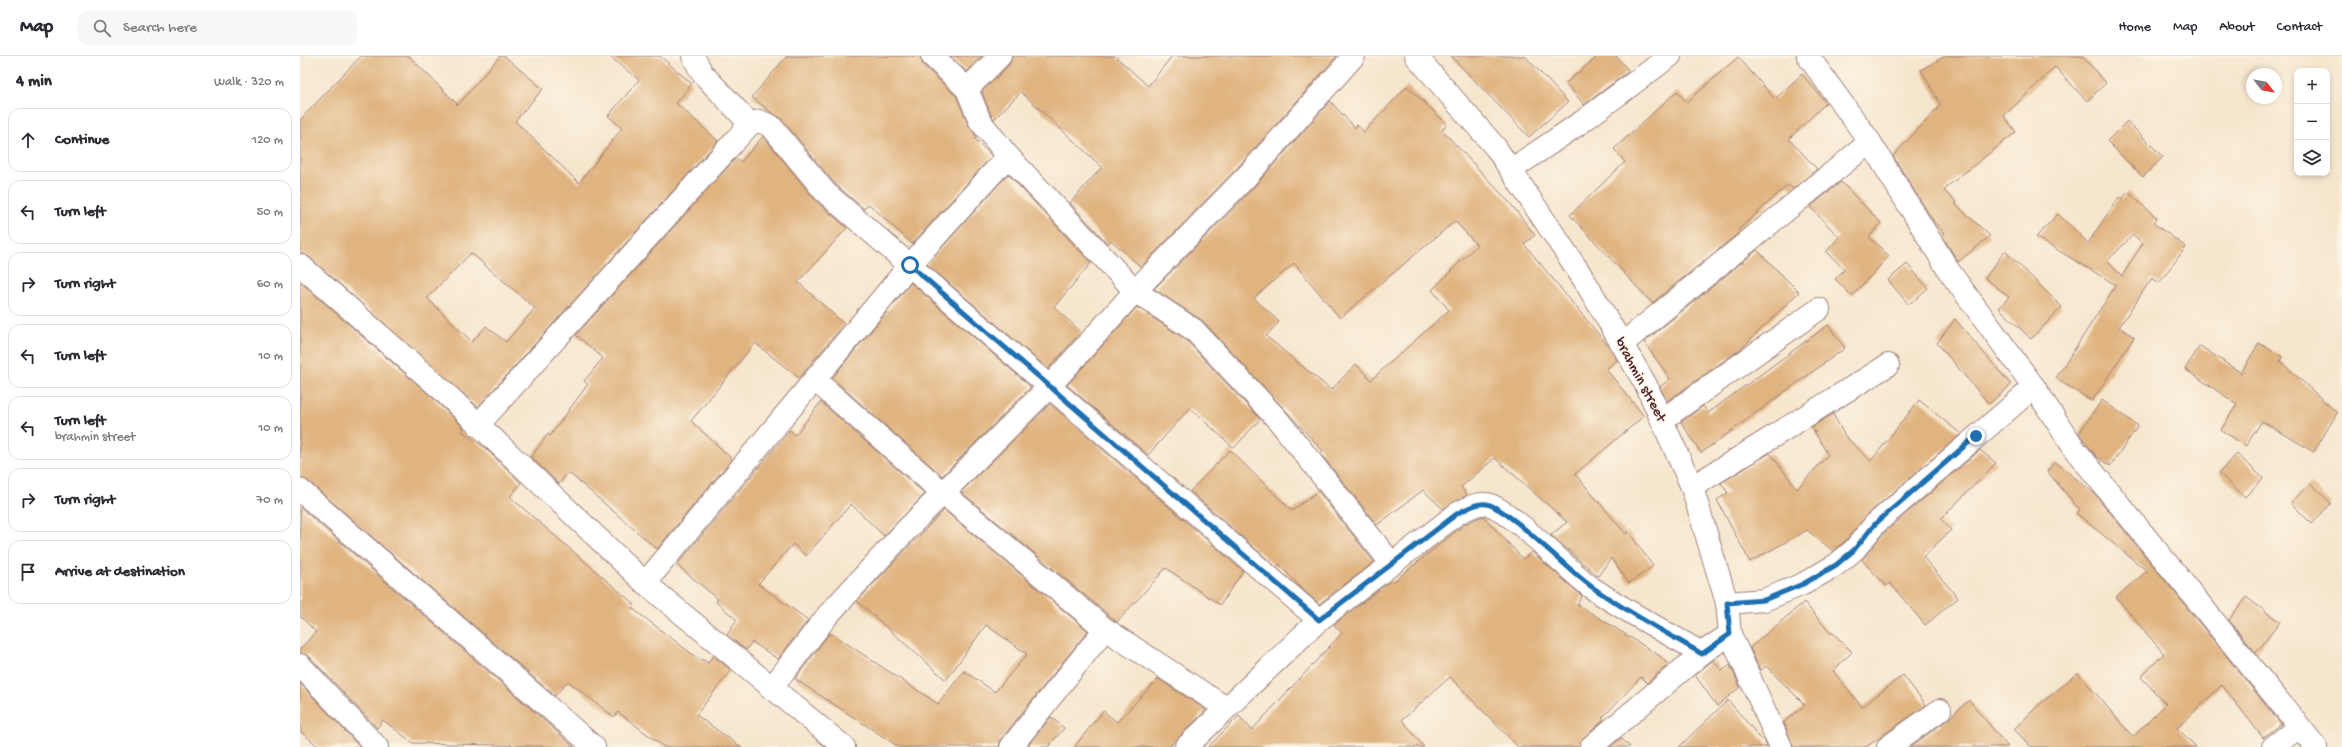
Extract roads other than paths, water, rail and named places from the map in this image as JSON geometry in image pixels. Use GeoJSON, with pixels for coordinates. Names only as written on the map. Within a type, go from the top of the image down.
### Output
{"type":"FeatureCollection","features":[{"type":"Feature","properties":{"kind":"street"},"geometry":{"type":"LineString","coordinates":[[694,56],[702,73],[750,124]]}},
{"type":"Feature","properties":{"kind":"street"},"geometry":{"type":"LineString","coordinates":[[932,56],[967,89],[980,121],[1008,156],[1135,291],[1194,330],[1278,420],[1392,564]]}},
{"type":"Feature","properties":{"kind":"street"},"geometry":{"type":"LineString","coordinates":[[967,89],[1000,56]]}},
{"type":"Feature","properties":{"kind":"street"},"geometry":{"type":"LineString","coordinates":[[771,689],[827,616],[943,493],[1049,387],[1135,291],[1247,176],[1354,56]]}},
{"type":"Feature","properties":{"kind":"street"},"geometry":{"type":"LineString","coordinates":[[1511,170],[1583,121],[1670,56]]}},
{"type":"Feature","properties":{"kind":"street"},"geometry":{"type":"LineString","coordinates":[[1808,56],[1870,142],[1949,271],[2034,387],[2076,451],[2316,747]]}},
{"type":"Feature","properties":{"kind":"street","name":"brahmin street"},"geometry":{"type":"LineString","coordinates":[[1418,57],[1496,148],[1583,278],[1646,385],[1692,487],[1727,603],[1730,634],[1781,747]]}},
{"type":"Feature","properties":{"kind":"street"},"geometry":{"type":"LineString","coordinates":[[478,425],[750,124],[759,121],[771,126],[825,192],[1319,620]]}},
{"type":"Feature","properties":{"kind":"street"},"geometry":{"type":"LineString","coordinates":[[1622,344],[1870,142]]}},
{"type":"Feature","properties":{"kind":"street"},"geometry":{"type":"LineString","coordinates":[[645,583],[910,265],[1008,156]]}},
{"type":"Feature","properties":{"kind":"street"},"geometry":{"type":"LineString","coordinates":[[300,265],[441,389],[645,583],[771,689],[844,747]]}},
{"type":"Feature","properties":{"kind":"street"},"geometry":{"type":"LineString","coordinates":[[1662,420],[1819,309]]}},
{"type":"Feature","properties":{"kind":"street"},"geometry":{"type":"LineString","coordinates":[[1692,487],[1888,365]]}},
{"type":"Feature","properties":{"kind":"street"},"geometry":{"type":"LineString","coordinates":[[815,380],[943,493],[1105,629],[1226,708]]}},
{"type":"Feature","properties":{"kind":"street"},"geometry":{"type":"LineString","coordinates":[[1727,603],[1764,600],[1803,584],[1836,565],[1854,550],[1875,524],[2034,387]]}},
{"type":"Feature","properties":{"kind":"street"},"geometry":{"type":"LineString","coordinates":[[300,490],[594,747]]}},
{"type":"Feature","properties":{"kind":"street"},"geometry":{"type":"LineString","coordinates":[[1186,747],[1319,620],[1458,513],[1475,505],[1486,504],[1504,512],[1603,595],[1702,654]]}},
{"type":"Feature","properties":{"kind":"street"},"geometry":{"type":"LineString","coordinates":[[1011,747],[1105,629]]}},
{"type":"Feature","properties":{"kind":"street"},"geometry":{"type":"LineString","coordinates":[[1591,747],[1702,654],[1730,634]]}},
{"type":"Feature","properties":{"kind":"street"},"geometry":{"type":"LineString","coordinates":[[300,666],[377,747]]}},
{"type":"Feature","properties":{"kind":"street"},"geometry":{"type":"LineString","coordinates":[[1888,747],[1940,710]]}},
{"type":"Feature","properties":{"kind":"street"},"geometry":{"type":"LineString","coordinates":[[2273,747],[2299,727]]}}]}
